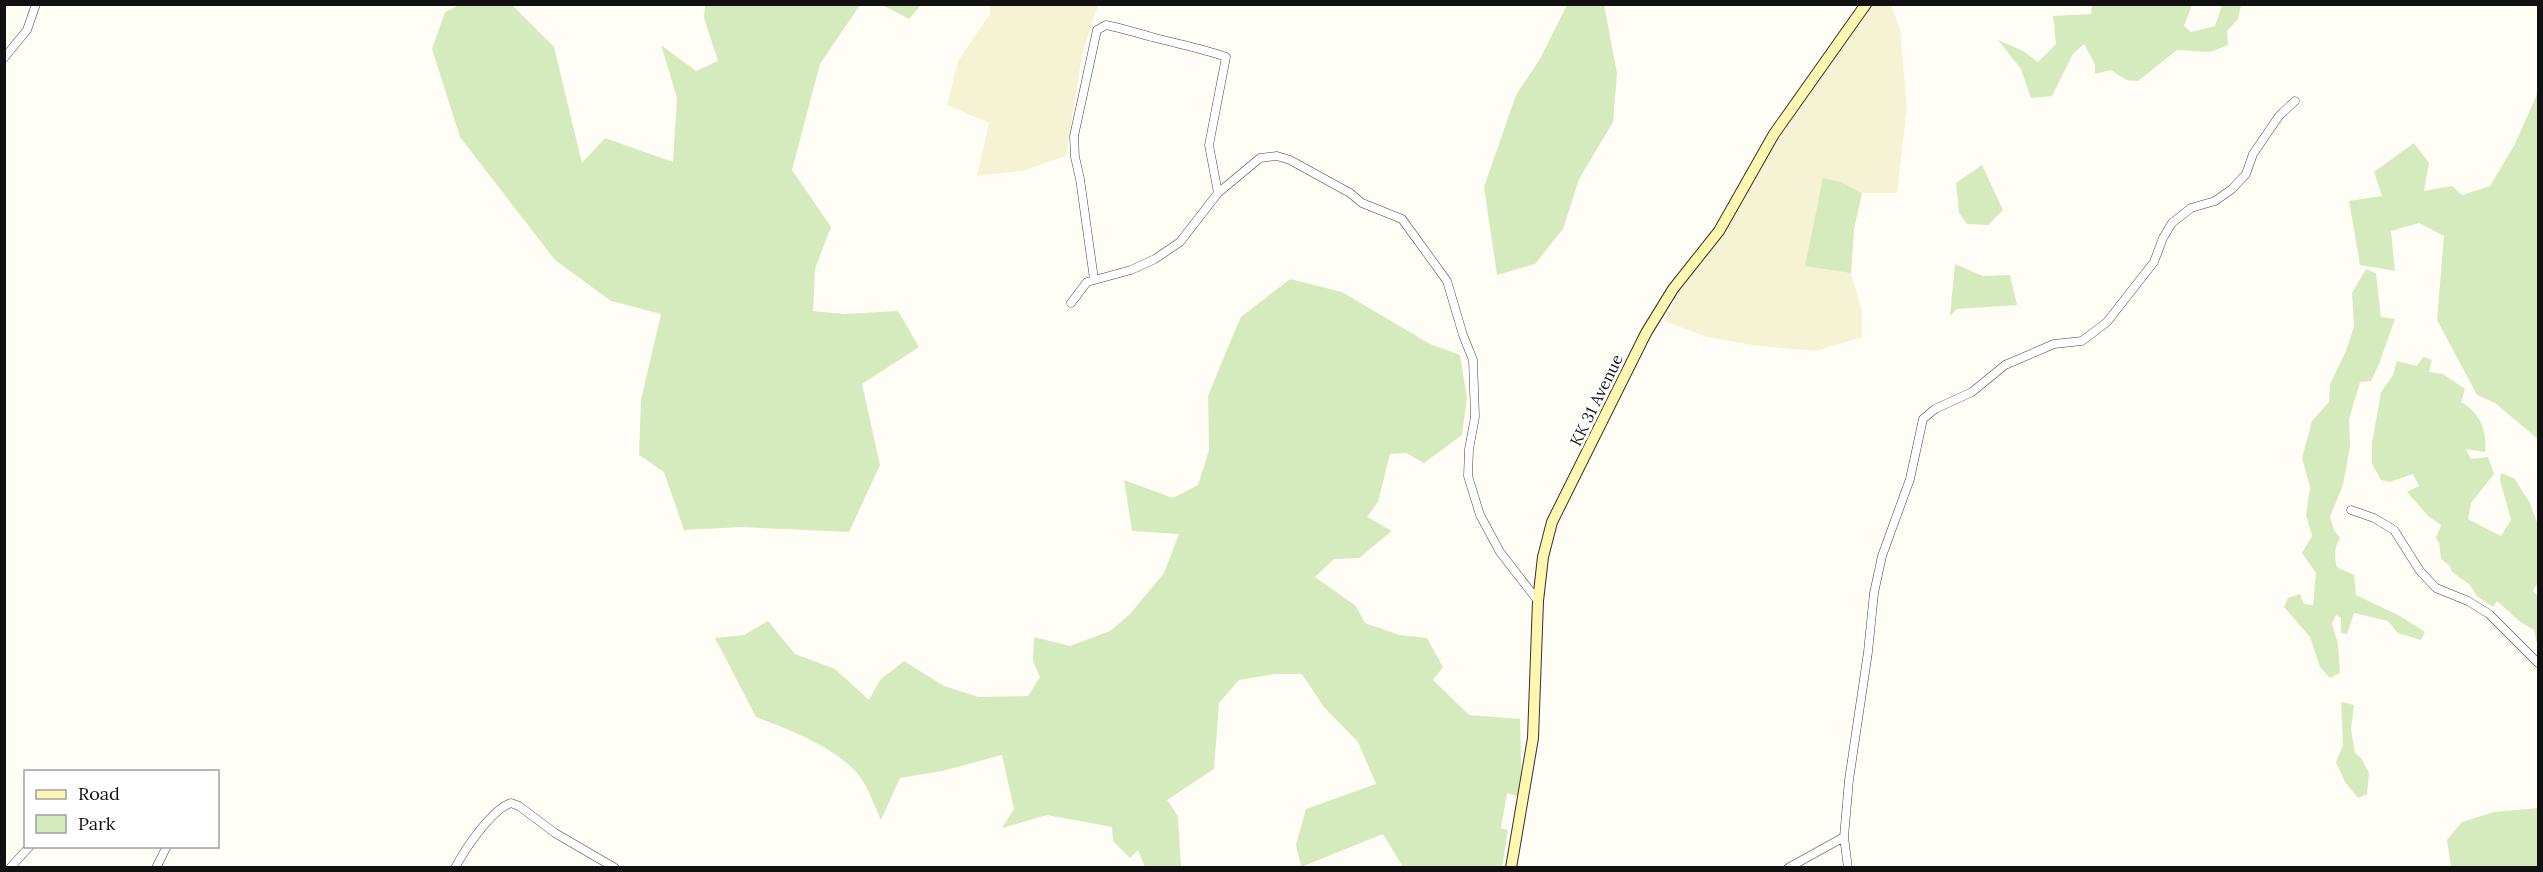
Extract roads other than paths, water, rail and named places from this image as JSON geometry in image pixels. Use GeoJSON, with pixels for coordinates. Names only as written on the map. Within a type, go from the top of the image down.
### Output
{"type":"FeatureCollection","features":[{"type":"Feature","properties":{"kind":"main road","name":"KK 31 Avenue"},"geometry":{"type":"LineString","coordinates":[[1510,867],[1533,738],[1538,602],[1543,557],[1552,522],[1646,333],[1673,289],[1719,231],[1774,134],[1866,4]]}},
{"type":"Feature","properties":{"kind":"street"},"geometry":{"type":"LineString","coordinates":[[4,58],[27,30],[36,4]]}},
{"type":"Feature","properties":{"kind":"street"},"geometry":{"type":"LineString","coordinates":[[1094,279],[1075,157],[1074,136],[1097,30],[1106,25],[1125,28],[1152,37],[1200,47],[1226,57],[1209,145],[1218,193]]}},
{"type":"Feature","properties":{"kind":"street"},"geometry":{"type":"LineString","coordinates":[[1848,867],[1844,837],[1855,729],[1868,652],[1874,593],[1881,555],[1910,478],[1923,419],[1935,409],[1972,392],[2005,365],[2054,344],[2082,341],[2107,322],[2154,262],[2163,238],[2172,223],[2191,208],[2215,201],[2232,189],[2246,174],[2253,154],[2280,116],[2295,101]]}},
{"type":"Feature","properties":{"kind":"street"},"geometry":{"type":"LineString","coordinates":[[1071,303],[1087,282],[1131,270],[1155,259],[1180,242],[1218,193],[1260,158],[1277,156],[1290,160],[1350,193],[1362,203],[1402,219],[1447,281],[1473,360],[1475,417],[1469,448],[1468,477],[1480,515],[1500,552],[1538,602]]}},
{"type":"Feature","properties":{"kind":"street"},"geometry":{"type":"LineString","coordinates":[[2351,510],[2374,518],[2394,530],[2420,571],[2436,588],[2489,614],[2538,663]]}},
{"type":"Feature","properties":{"kind":"street"},"geometry":{"type":"LineString","coordinates":[[455,867],[479,832],[511,803],[531,814],[580,849],[615,867]]}},
{"type":"Feature","properties":{"kind":"street"},"geometry":{"type":"LineString","coordinates":[[1788,867],[1844,837]]}},
{"type":"Feature","properties":{"kind":"street"},"geometry":{"type":"LineString","coordinates":[[10,867],[28,848]]}},
{"type":"Feature","properties":{"kind":"street"},"geometry":{"type":"LineString","coordinates":[[156,867],[166,848]]}}]}
